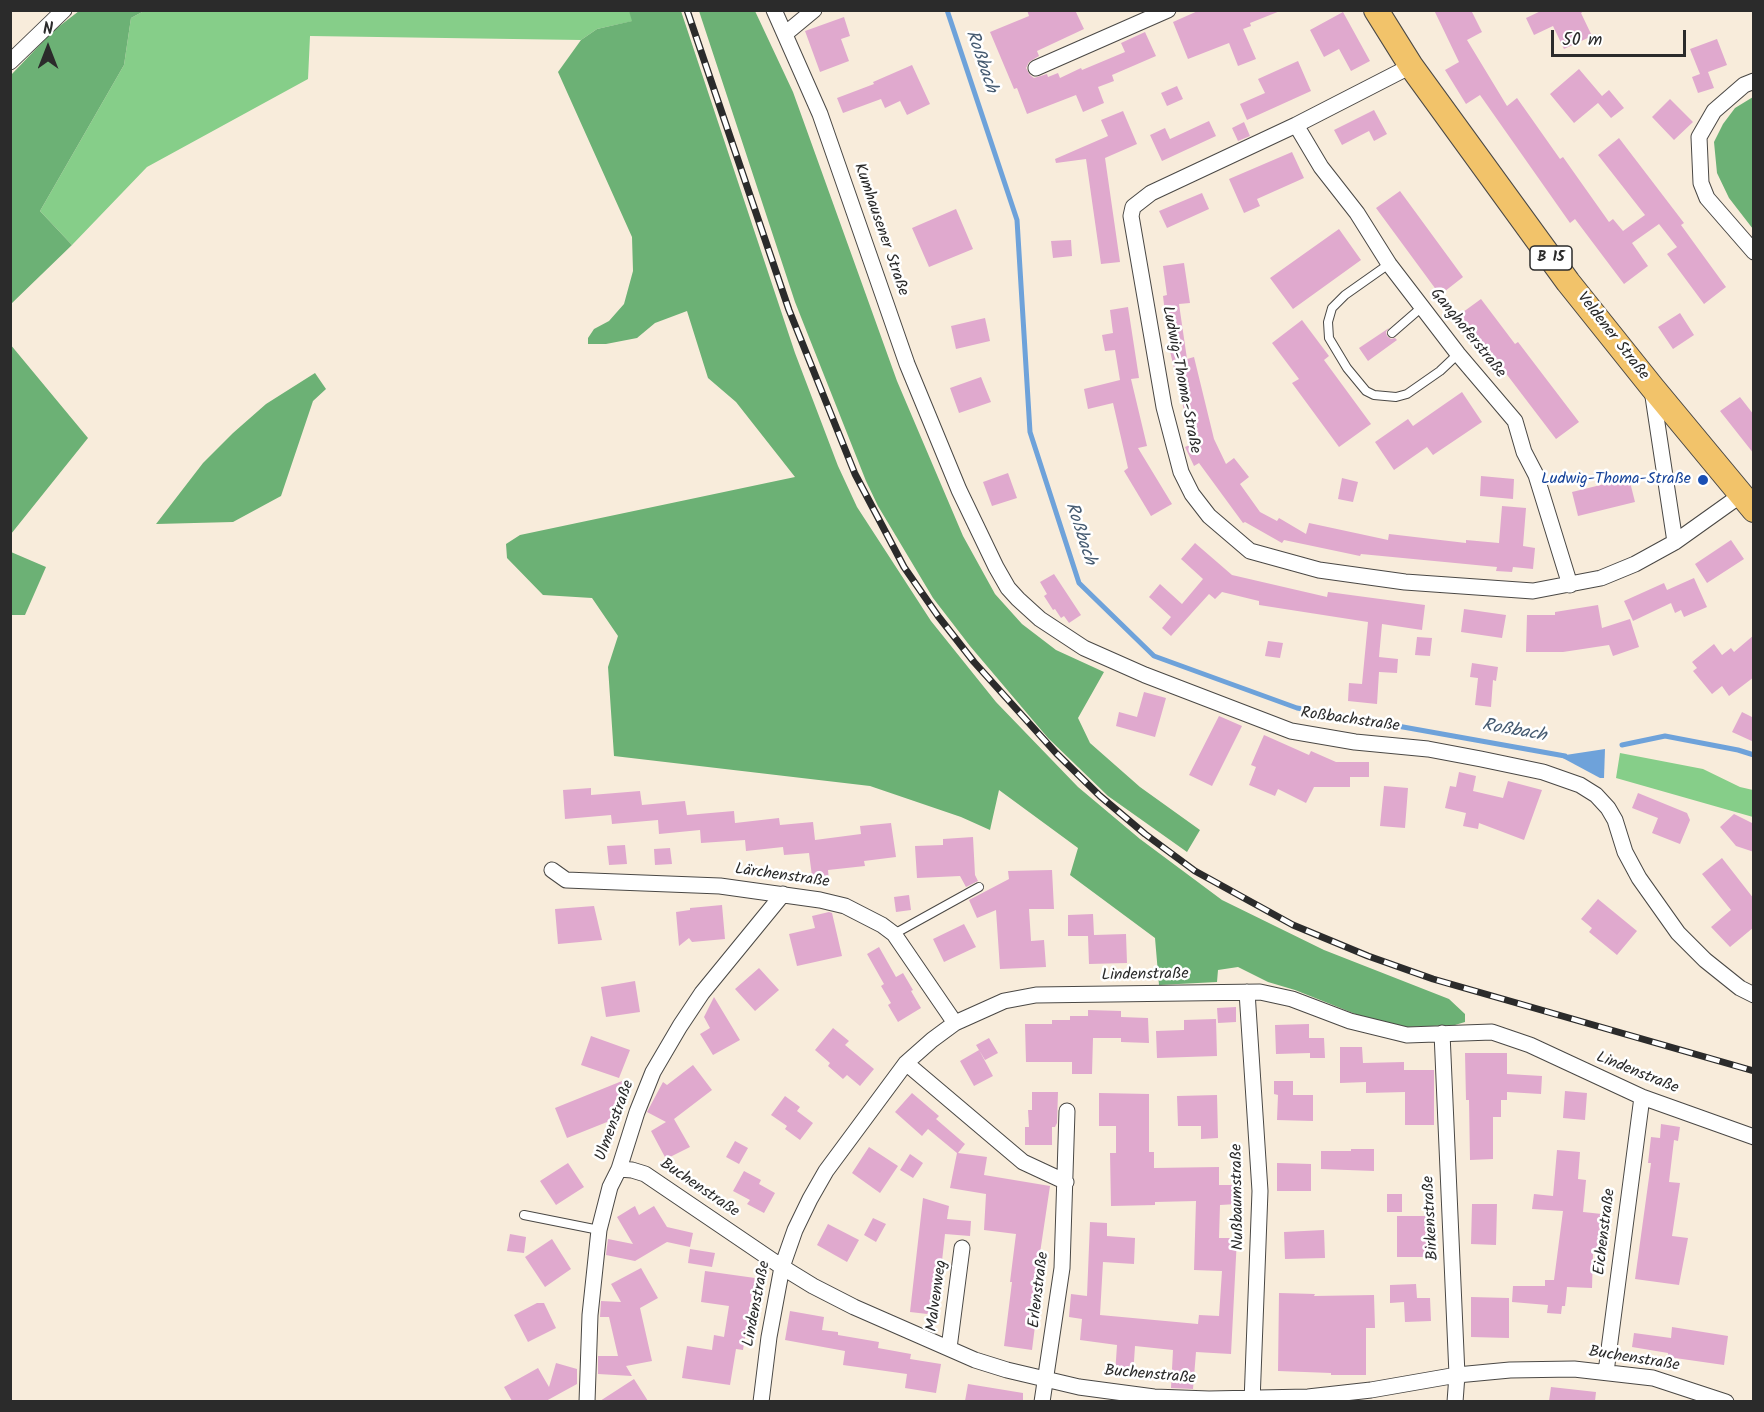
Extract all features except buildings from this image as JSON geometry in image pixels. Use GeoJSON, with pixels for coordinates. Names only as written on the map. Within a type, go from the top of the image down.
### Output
{"type":"FeatureCollection","features":[{"type":"Feature","properties":{"kind":"main road","name":"Veldener Straße"},"geometry":{"type":"LineString","coordinates":[[1376,10],[1411,66],[1568,282],[1747,502]]}},
{"type":"Feature","properties":{"kind":"street"},"geometry":{"type":"LineString","coordinates":[[10,62],[64,10]]}},
{"type":"Feature","properties":{"kind":"street","name":"Kumhausener Straße"},"geometry":{"type":"LineString","coordinates":[[774,10],[820,114],[907,364],[948,463]]}},
{"type":"Feature","properties":{"kind":"street"},"geometry":{"type":"LineString","coordinates":[[785,34],[814,10]]}},
{"type":"Feature","properties":{"kind":"street"},"geometry":{"type":"LineString","coordinates":[[1036,68],[1168,10]]}},
{"type":"Feature","properties":{"kind":"street","name":"Ludwig-Thoma-Straße"},"geometry":{"type":"LineString","coordinates":[[1411,66],[1296,125],[1151,193],[1133,207],[1131,216],[1164,406],[1181,472],[1192,494],[1209,516],[1250,551],[1319,570],[1405,582],[1533,591],[1601,578],[1635,564],[1747,502]]}},
{"type":"Feature","properties":{"kind":"street"},"geometry":{"type":"LineString","coordinates":[[1754,81],[1744,85],[1714,111],[1699,137],[1701,183],[1707,198],[1754,252]]}},
{"type":"Feature","properties":{"kind":"street","name":"Ganghoferstraße"},"geometry":{"type":"LineString","coordinates":[[1296,125],[1321,167],[1357,213],[1389,264],[1458,354],[1515,422],[1524,452],[1536,475],[1570,585]]}},
{"type":"Feature","properties":{"kind":"street"},"geometry":{"type":"LineString","coordinates":[[1652,387],[1675,542]]}},
{"type":"Feature","properties":{"kind":"street","name":"Roßbachstraße"},"geometry":{"type":"LineString","coordinates":[[948,463],[1008,588],[1040,619],[1084,648],[1145,675],[1291,730],[1355,742],[1428,749],[1523,768],[1564,778],[1596,795],[1616,820],[1625,852],[1639,878],[1678,933],[1705,960],[1754,995]]}},
{"type":"Feature","properties":{"kind":"street","name":"Lärchenstraße"},"geometry":{"type":"LineString","coordinates":[[552,870],[566,880],[574,881],[720,886],[783,894],[845,906],[882,925],[894,934],[955,1023]]}},
{"type":"Feature","properties":{"kind":"street","name":"Ulmenstraße"},"geometry":{"type":"LineString","coordinates":[[586,1401],[590,1315],[599,1230],[610,1187],[619,1169],[637,1112],[653,1072],[702,993],[783,894]]}},
{"type":"Feature","properties":{"kind":"street","name":"Lindenstraße"},"geometry":{"type":"LineString","coordinates":[[761,1401],[769,1337],[782,1267],[800,1220],[826,1171],[906,1064],[955,1023],[1004,1001],[1036,995],[1247,992],[1275,994],[1350,1021],[1407,1035],[1476,1031],[1506,1035],[1642,1097],[1754,1137]]}},
{"type":"Feature","properties":{"kind":"street","name":"Nußbaumstraße"},"geometry":{"type":"LineString","coordinates":[[1247,992],[1260,1191],[1252,1400]]}},
{"type":"Feature","properties":{"kind":"street","name":"Birkenstraße"},"geometry":{"type":"LineString","coordinates":[[1442,1033],[1457,1375],[1455,1401]]}},
{"type":"Feature","properties":{"kind":"street"},"geometry":{"type":"LineString","coordinates":[[906,1064],[1023,1162],[1066,1182]]}},
{"type":"Feature","properties":{"kind":"street","name":"Eichenstraße"},"geometry":{"type":"LineString","coordinates":[[1606,1372],[1642,1097]]}},
{"type":"Feature","properties":{"kind":"street","name":"Erlenstraße"},"geometry":{"type":"LineString","coordinates":[[1042,1401],[1062,1269],[1067,1111]]}},
{"type":"Feature","properties":{"kind":"street","name":"Buchenstraße"},"geometry":{"type":"LineString","coordinates":[[619,1169],[645,1174],[782,1267],[813,1286],[854,1306],[949,1348],[1007,1370],[1079,1387],[1154,1397],[1252,1400],[1371,1390],[1457,1375],[1541,1369],[1606,1372],[1653,1378],[1726,1401]]}},
{"type":"Feature","properties":{"kind":"street","name":"Malvenweg"},"geometry":{"type":"LineString","coordinates":[[949,1348],[962,1248]]}},
{"type":"Feature","properties":{"kind":"lane"},"geometry":{"type":"LineString","coordinates":[[1389,264],[1345,295],[1332,308],[1328,322],[1329,338],[1347,368],[1366,391],[1374,395],[1396,397],[1407,394],[1440,371],[1458,354]]}},
{"type":"Feature","properties":{"kind":"lane"},"geometry":{"type":"LineString","coordinates":[[1392,333],[1422,307]]}},
{"type":"Feature","properties":{"kind":"lane"},"geometry":{"type":"LineString","coordinates":[[894,934],[979,887]]}},
{"type":"Feature","properties":{"kind":"lane"},"geometry":{"type":"LineString","coordinates":[[524,1215],[599,1230]]}},
{"type":"Feature","properties":{"kind":"green space"},"geometry":{"type":"Polygon","coordinates":[[[629,10],[633,21],[597,29],[581,40],[310,36],[308,79],[147,167],[72,245],[40,211],[124,65],[131,18],[144,11],[629,10]]]}},
{"type":"Feature","properties":{"kind":"green space"},"geometry":{"type":"Polygon","coordinates":[[[79,11],[144,11],[131,18],[124,65],[40,211],[72,245],[11,304],[11,75],[53,31],[79,11]]]}},
{"type":"Feature","properties":{"kind":"green space"},"geometry":{"type":"Polygon","coordinates":[[[629,11],[681,11],[795,353],[838,466],[857,507],[931,621],[996,702],[1078,787],[1140,839],[1222,900],[1324,950],[1449,999],[1465,1014],[1465,1022],[1455,1025],[1408,1027],[1373,1021],[1295,990],[1268,982],[1238,967],[1218,970],[1217,982],[1159,985],[1155,938],[1070,875],[1078,848],[999,790],[990,830],[961,817],[870,786],[614,756],[608,667],[618,636],[592,598],[543,595],[507,558],[506,544],[520,535],[795,477],[736,402],[708,378],[687,311],[655,323],[637,338],[606,344],[588,344],[588,338],[594,329],[609,321],[624,304],[633,271],[632,237],[558,72],[581,40],[597,29],[632,21],[629,11]]]}},
{"type":"Feature","properties":{"kind":"green space"},"geometry":{"type":"Polygon","coordinates":[[[699,11],[755,11],[793,92],[897,381],[963,536],[995,594],[1022,624],[1056,650],[1104,672],[1078,718],[1090,743],[1140,787],[1200,830],[1187,852],[1108,796],[1048,738],[970,646],[933,598],[878,506],[795,302],[699,11]]]}},
{"type":"Feature","properties":{"kind":"green space"},"geometry":{"type":"Polygon","coordinates":[[[1753,97],[1753,229],[1729,198],[1717,173],[1714,142],[1723,124],[1735,108],[1753,97]]]}},
{"type":"Feature","properties":{"kind":"green space"},"geometry":{"type":"Polygon","coordinates":[[[10,344],[88,438],[11,534],[10,534],[10,344]]]}},
{"type":"Feature","properties":{"kind":"green space"},"geometry":{"type":"Polygon","coordinates":[[[315,373],[326,389],[313,401],[281,496],[233,522],[156,524],[203,463],[233,433],[266,404],[315,373]]]}},
{"type":"Feature","properties":{"kind":"green space"},"geometry":{"type":"Polygon","coordinates":[[[11,552],[46,567],[25,615],[11,615],[11,552]]]}},
{"type":"Feature","properties":{"kind":"green space"},"geometry":{"type":"Polygon","coordinates":[[[1620,753],[1703,769],[1740,787],[1753,790],[1753,817],[1616,778],[1620,753]]]}},
{"type":"Feature","properties":{"kind":"water"},"geometry":{"type":"Polygon","coordinates":[[[1605,749],[1604,778],[1559,756],[1605,749]]]}},
{"type":"Feature","properties":{"kind":"waterway","name":"Roßbach"},"geometry":{"type":"LineString","coordinates":[[947,10],[1017,220],[1030,432],[1079,583],[1154,656],[1297,708],[1565,756]]}},
{"type":"Feature","properties":{"kind":"waterway","name":"Roßbach"},"geometry":{"type":"LineString","coordinates":[[1622,745],[1665,736],[1754,755]]}},
{"type":"Feature","properties":{"kind":"railway"},"geometry":{"type":"LineString","coordinates":[[687,10],[789,310],[855,474],[904,567],[938,616],[974,662],[1056,753],[1100,796],[1145,834],[1195,871],[1293,925],[1368,956],[1433,979],[1754,1071]]}},
{"type":"Feature","properties":{"kind":"place","name":"Ludwig-Thoma-Straße"},"geometry":{"type":"Point","coordinates":[1703,480]}}]}
